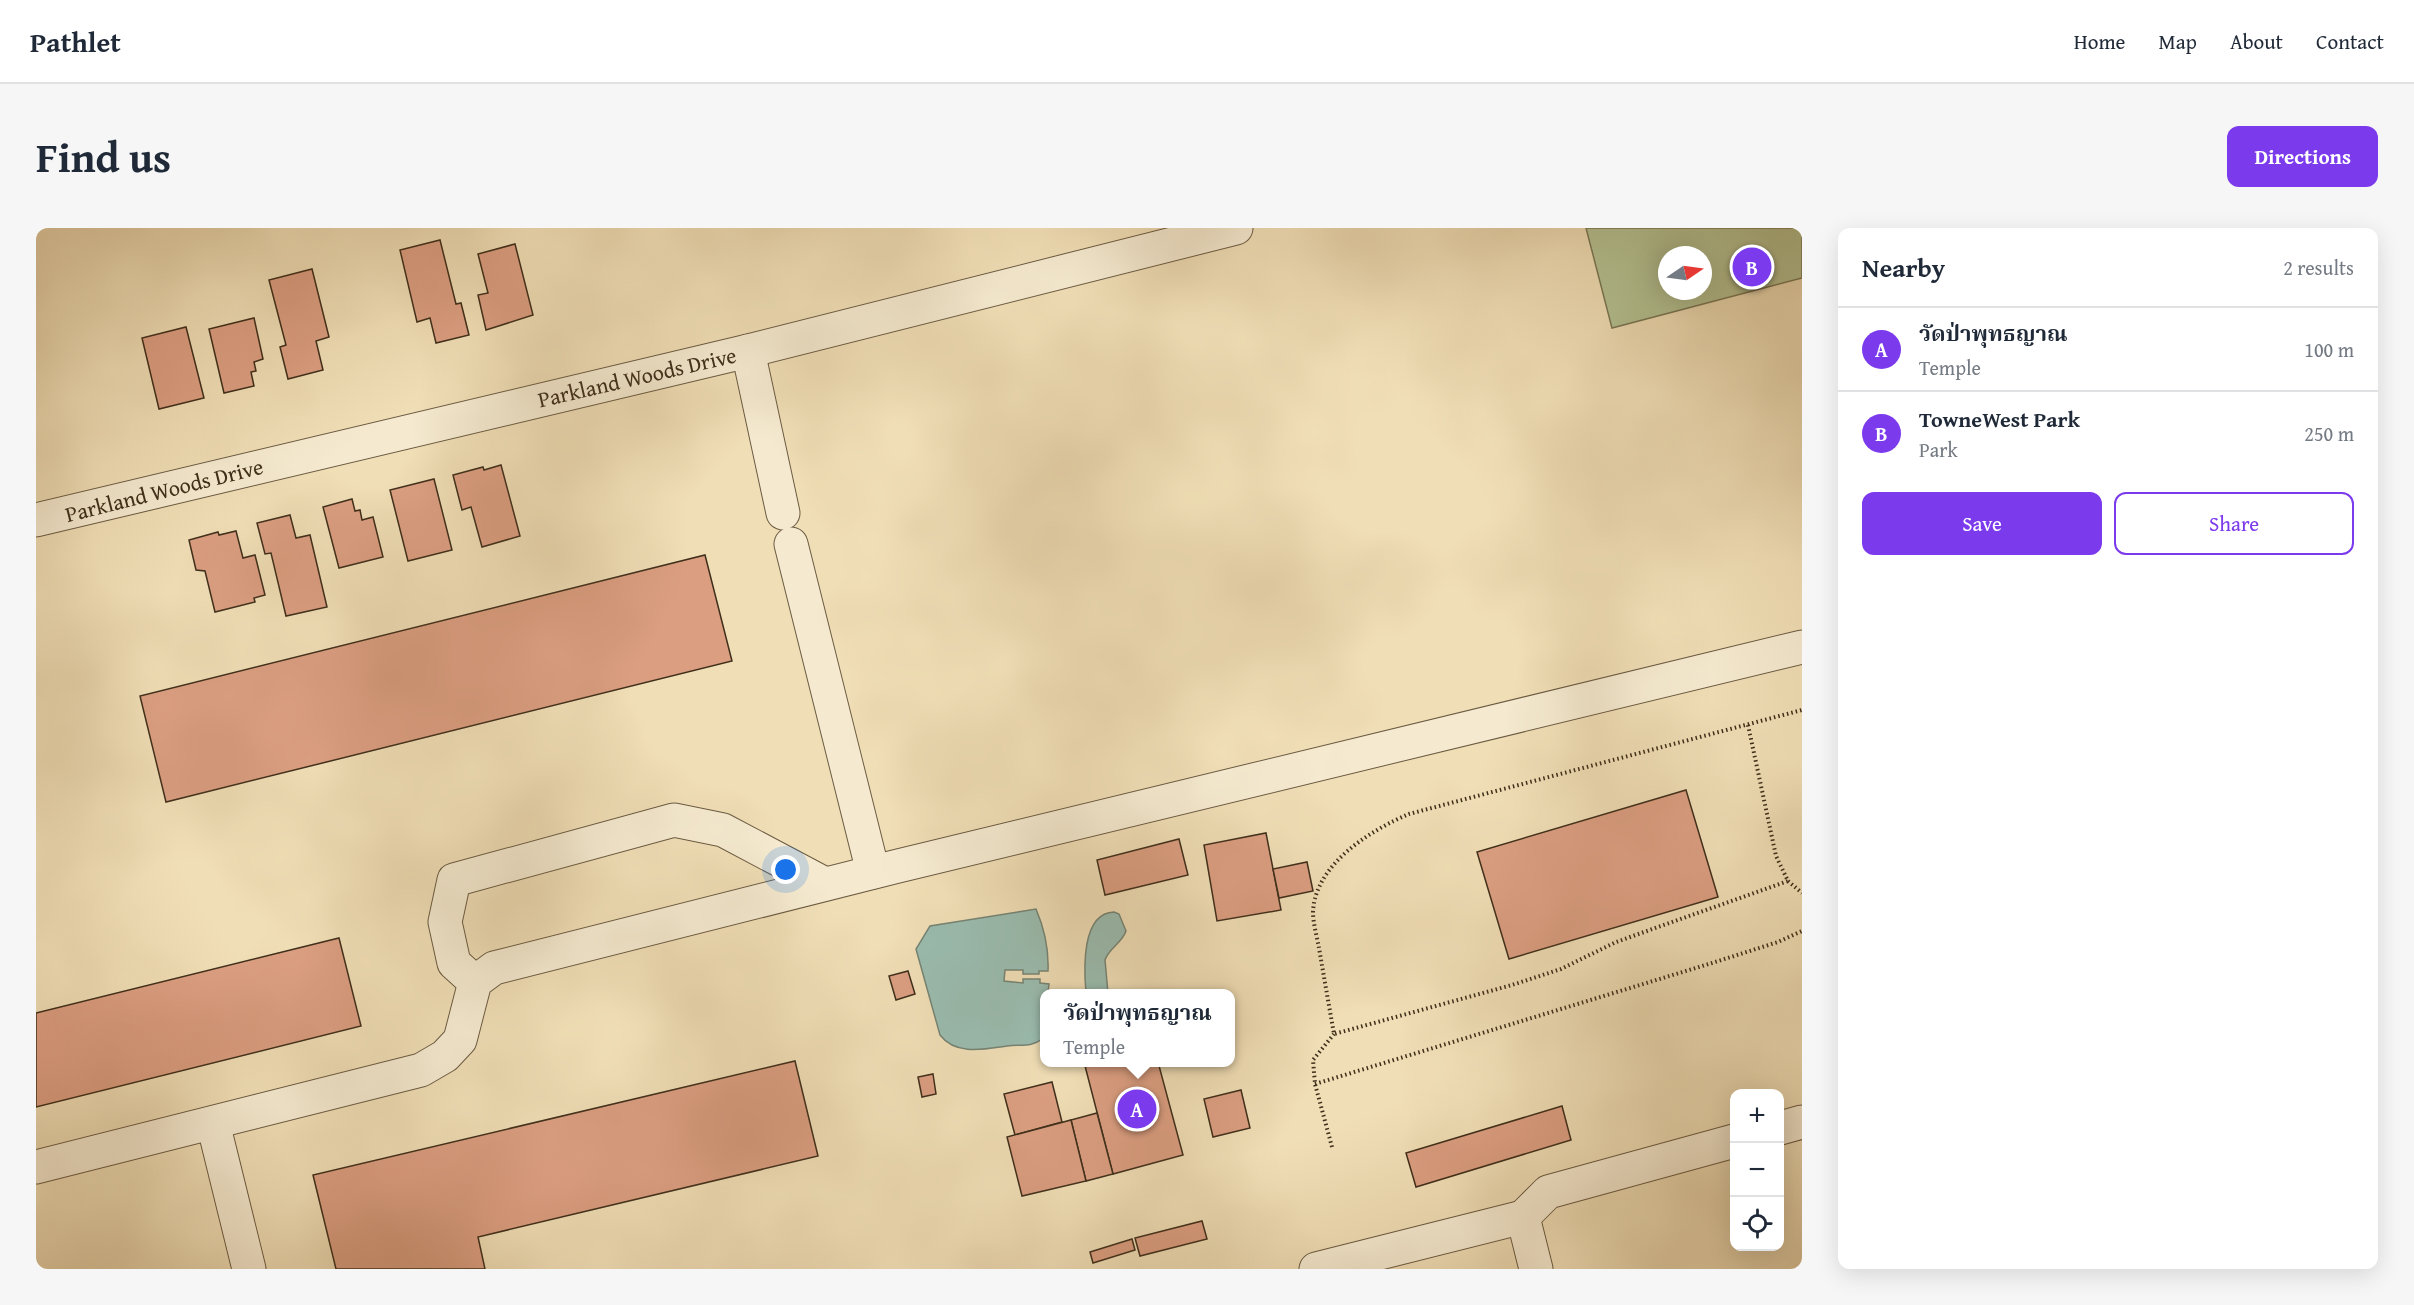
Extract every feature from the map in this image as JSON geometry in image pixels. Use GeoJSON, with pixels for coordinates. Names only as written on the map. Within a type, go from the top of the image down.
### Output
{"type":"FeatureCollection","features":[{"type":"Feature","properties":{"kind":"street","name":"Parkland Woods Drive"},"geometry":{"type":"LineString","coordinates":[[36,520],[748,351],[1236,228]]}},
{"type":"Feature","properties":{"kind":"street"},"geometry":{"type":"LineString","coordinates":[[748,351],[783,513]]}},
{"type":"Feature","properties":{"kind":"street"},"geometry":{"type":"LineString","coordinates":[[791,544],[873,872]]}},
{"type":"Feature","properties":{"kind":"street"},"geometry":{"type":"LineString","coordinates":[[36,1167],[421,1070],[445,1056],[460,1040],[475,982],[494,968],[873,872],[1802,647]]}},
{"type":"Feature","properties":{"kind":"street"},"geometry":{"type":"LineString","coordinates":[[475,982],[454,963],[445,922],[454,880],[674,820],[723,830],[825,884]]}},
{"type":"Feature","properties":{"kind":"street"},"geometry":{"type":"LineString","coordinates":[[1784,1127],[1802,1122]]}},
{"type":"Feature","properties":{"kind":"street"},"geometry":{"type":"LineString","coordinates":[[213,1123],[249,1269]]}},
{"type":"Feature","properties":{"kind":"street"},"geometry":{"type":"LineString","coordinates":[[1317,1269],[1523,1217],[1548,1192],[1730,1142]]}},
{"type":"Feature","properties":{"kind":"street"},"geometry":{"type":"LineString","coordinates":[[1523,1217],[1536,1269]]}},
{"type":"Feature","properties":{"kind":"path"},"geometry":{"type":"LineString","coordinates":[[1334,1034],[1313,912],[1319,887],[1332,868],[1354,844],[1381,826],[1409,814],[1802,710]]}},
{"type":"Feature","properties":{"kind":"path"},"geometry":{"type":"LineString","coordinates":[[1748,725],[1776,856],[1788,881],[1802,893]]}},
{"type":"Feature","properties":{"kind":"path"},"geometry":{"type":"LineString","coordinates":[[1332,1147],[1315,1084],[1313,1060],[1334,1034],[1512,985],[1561,969],[1616,942],[1788,881]]}},
{"type":"Feature","properties":{"kind":"path"},"geometry":{"type":"LineString","coordinates":[[1315,1084],[1713,963],[1778,942],[1802,931]]}},
{"type":"Feature","properties":{"kind":"green space"},"geometry":{"type":"Polygon","coordinates":[[[1586,228],[1802,228],[1802,278],[1612,328],[1586,228]]]}},
{"type":"Feature","properties":{"kind":"shaded area"},"geometry":{"type":"Polygon","coordinates":[[[1036,909],[1046,939],[1048,971],[1039,971],[1039,974],[1023,974],[1023,970],[1005,970],[1004,981],[1023,983],[1023,979],[1040,979],[1040,983],[1049,984],[1048,989],[1040,989],[1040,1040],[1030,1044],[971,1050],[954,1046],[940,1035],[916,949],[930,926],[1036,909]]]}},
{"type":"Feature","properties":{"kind":"shaded area"},"geometry":{"type":"Polygon","coordinates":[[[1114,912],[1119,914],[1126,931],[1105,960],[1108,989],[1086,989],[1087,944],[1095,922],[1103,915],[1114,912]]]}},
{"type":"Feature","properties":{"kind":"building"},"geometry":{"type":"Polygon","coordinates":[[[440,240],[456,304],[461,303],[469,335],[436,343],[430,318],[417,322],[400,250],[440,240]]]}},
{"type":"Feature","properties":{"kind":"building"},"geometry":{"type":"Polygon","coordinates":[[[515,244],[533,315],[486,330],[478,295],[488,293],[478,254],[515,244]]]}},
{"type":"Feature","properties":{"kind":"building"},"geometry":{"type":"Polygon","coordinates":[[[312,269],[329,337],[316,341],[323,370],[288,379],[280,347],[286,345],[269,280],[312,269]]]}},
{"type":"Feature","properties":{"kind":"building"},"geometry":{"type":"Polygon","coordinates":[[[254,318],[263,359],[254,362],[256,371],[251,372],[254,386],[224,393],[209,329],[254,318]]]}},
{"type":"Feature","properties":{"kind":"building"},"geometry":{"type":"Polygon","coordinates":[[[186,327],[204,398],[159,409],[142,338],[186,327]]]}},
{"type":"Feature","properties":{"kind":"building"},"geometry":{"type":"Polygon","coordinates":[[[501,465],[520,536],[482,547],[471,507],[462,510],[453,475],[501,465]]]}},
{"type":"Feature","properties":{"kind":"building"},"geometry":{"type":"Polygon","coordinates":[[[434,479],[452,550],[408,561],[390,490],[434,479]]]}},
{"type":"Feature","properties":{"kind":"building"},"geometry":{"type":"Polygon","coordinates":[[[352,499],[355,511],[360,510],[362,520],[373,517],[383,557],[339,568],[323,507],[352,499]]]}},
{"type":"Feature","properties":{"kind":"building"},"geometry":{"type":"Polygon","coordinates":[[[290,515],[296,538],[310,535],[327,607],[286,616],[271,553],[265,554],[257,523],[290,515]]]}},
{"type":"Feature","properties":{"kind":"building"},"geometry":{"type":"Polygon","coordinates":[[[236,531],[243,558],[255,555],[265,595],[254,598],[255,602],[215,612],[205,571],[196,570],[189,540],[218,532],[219,535],[236,531]]]}},
{"type":"Feature","properties":{"kind":"building"},"geometry":{"type":"Polygon","coordinates":[[[705,555],[732,661],[166,802],[140,696],[705,555]]]}},
{"type":"Feature","properties":{"kind":"building"},"geometry":{"type":"Polygon","coordinates":[[[1686,790],[1718,897],[1509,959],[1477,852],[1686,790]]]}},
{"type":"Feature","properties":{"kind":"building"},"geometry":{"type":"Polygon","coordinates":[[[1266,833],[1281,910],[1217,921],[1204,845],[1266,833]]]}},
{"type":"Feature","properties":{"kind":"building"},"geometry":{"type":"Polygon","coordinates":[[[1179,839],[1188,875],[1105,895],[1097,860],[1179,839]]]}},
{"type":"Feature","properties":{"kind":"building"},"geometry":{"type":"Polygon","coordinates":[[[1307,862],[1313,891],[1279,898],[1273,869],[1307,862]]]}},
{"type":"Feature","properties":{"kind":"building"},"geometry":{"type":"Polygon","coordinates":[[[339,938],[361,1026],[36,1107],[36,1013],[339,938]]]}},
{"type":"Feature","properties":{"kind":"building"},"geometry":{"type":"Polygon","coordinates":[[[908,971],[915,994],[896,1000],[889,976],[908,971]]]}},
{"type":"Feature","properties":{"kind":"building"},"geometry":{"type":"Polygon","coordinates":[[[795,1061],[818,1156],[478,1237],[485,1269],[336,1269],[313,1175],[795,1061]]]}},
{"type":"Feature","properties":{"kind":"building"},"geometry":{"type":"Polygon","coordinates":[[[1085,1067],[1159,1067],[1183,1155],[1113,1174],[1085,1067]]]}},
{"type":"Feature","properties":{"kind":"building"},"geometry":{"type":"Polygon","coordinates":[[[933,1074],[936,1094],[922,1097],[918,1077],[933,1074]]]}},
{"type":"Feature","properties":{"kind":"building"},"geometry":{"type":"Polygon","coordinates":[[[1052,1082],[1062,1122],[1015,1135],[1004,1094],[1052,1082]]]}},
{"type":"Feature","properties":{"kind":"building"},"geometry":{"type":"Polygon","coordinates":[[[1241,1090],[1250,1128],[1213,1137],[1204,1099],[1241,1090]]]}},
{"type":"Feature","properties":{"kind":"building"},"geometry":{"type":"Polygon","coordinates":[[[1562,1106],[1571,1140],[1416,1187],[1406,1153],[1562,1106]]]}},
{"type":"Feature","properties":{"kind":"building"},"geometry":{"type":"Polygon","coordinates":[[[1097,1113],[1113,1174],[1086,1181],[1071,1120],[1097,1113]]]}},
{"type":"Feature","properties":{"kind":"building"},"geometry":{"type":"Polygon","coordinates":[[[1071,1120],[1086,1181],[1022,1196],[1007,1137],[1071,1120]]]}},
{"type":"Feature","properties":{"kind":"building"},"geometry":{"type":"Polygon","coordinates":[[[1202,1221],[1207,1239],[1140,1256],[1135,1238],[1202,1221]]]}},
{"type":"Feature","properties":{"kind":"building"},"geometry":{"type":"Polygon","coordinates":[[[1132,1239],[1135,1250],[1093,1263],[1090,1252],[1132,1239]]]}},
{"type":"Feature","properties":{"kind":"place","name":"TowneWest Park"},"geometry":{"type":"Point","coordinates":[1752,267]}},
{"type":"Feature","properties":{"kind":"place","name":"วัดป่าพุทธญาณ"},"geometry":{"type":"Point","coordinates":[1137,1109]}}]}
